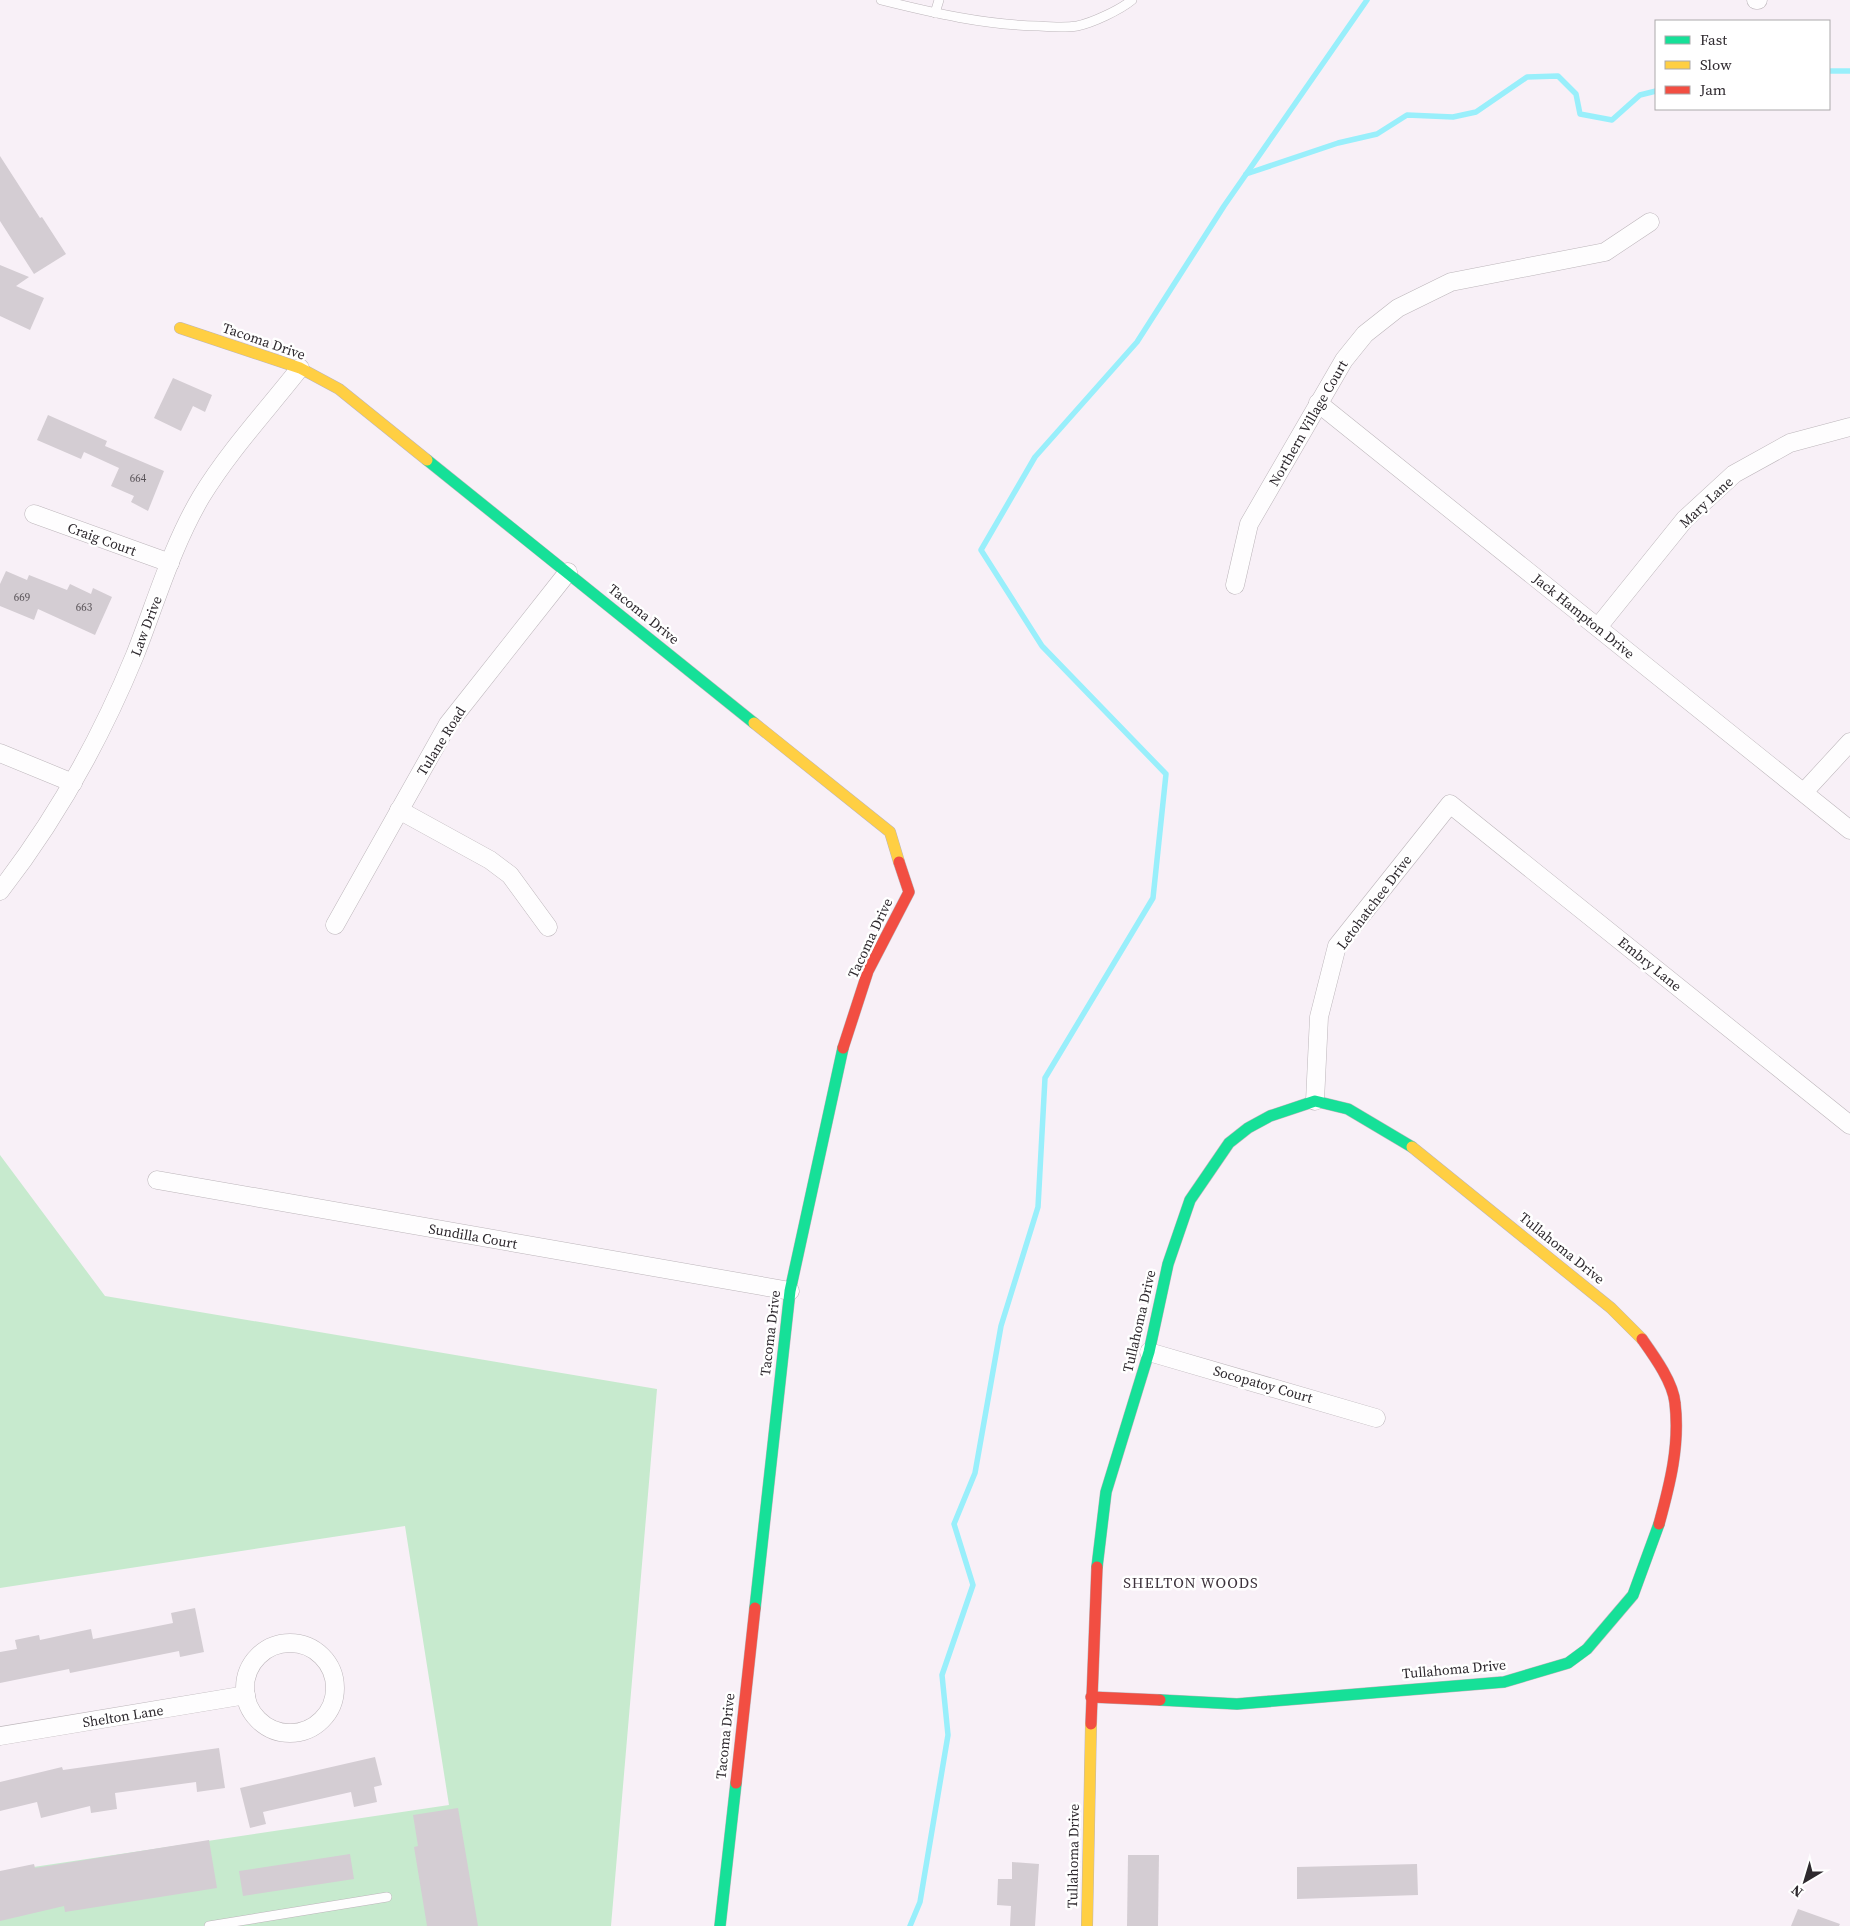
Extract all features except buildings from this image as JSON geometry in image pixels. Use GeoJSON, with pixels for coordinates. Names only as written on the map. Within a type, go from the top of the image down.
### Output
{"type":"FeatureCollection","features":[{"type":"Feature","properties":{"kind":"street","name":"Northern Village Court"},"geometry":{"type":"LineString","coordinates":[[1235,585],[1249,524],[1318,403],[1349,354],[1365,334],[1398,308],[1451,282],[1605,252],[1650,222]]}},
{"type":"Feature","properties":{"kind":"street","name":"Tacoma Drive"},"geometry":{"type":"LineString","coordinates":[[180,328],[300,368],[339,389],[890,832],[909,892],[868,971],[838,1064],[790,1291],[720,1926]]}},
{"type":"Feature","properties":{"kind":"street","name":"Law Drive"},"geometry":{"type":"LineString","coordinates":[[0,891],[34,848],[74,783],[97,739],[131,664],[170,563],[201,498],[230,457],[300,368]]}},
{"type":"Feature","properties":{"kind":"street","name":"Jack Hampton Drive"},"geometry":{"type":"LineString","coordinates":[[1318,403],[1850,830]]}},
{"type":"Feature","properties":{"kind":"street","name":"Mary Lane"},"geometry":{"type":"LineString","coordinates":[[1598,627],[1685,519],[1734,474],[1790,443],[1850,427]]}},
{"type":"Feature","properties":{"kind":"street","name":"Craig Court"},"geometry":{"type":"LineString","coordinates":[[34,514],[170,563]]}},
{"type":"Feature","properties":{"kind":"street","name":"Tulane Road"},"geometry":{"type":"LineString","coordinates":[[335,925],[448,724],[568,572]]}},
{"type":"Feature","properties":{"kind":"street"},"geometry":{"type":"LineString","coordinates":[[1804,792],[1850,742]]}},
{"type":"Feature","properties":{"kind":"street"},"geometry":{"type":"LineString","coordinates":[[0,753],[74,783]]}},
{"type":"Feature","properties":{"kind":"street","name":"Letohatchee Drive"},"geometry":{"type":"LineString","coordinates":[[1315,1101],[1319,1017],[1337,946],[1450,804]]}},
{"type":"Feature","properties":{"kind":"street","name":"Embry Lane"},"geometry":{"type":"LineString","coordinates":[[1450,804],[1850,1125]]}},
{"type":"Feature","properties":{"kind":"street"},"geometry":{"type":"LineString","coordinates":[[399,810],[490,860],[510,875],[548,927]]}},
{"type":"Feature","properties":{"kind":"street","name":"Tullahoma Drive"},"geometry":{"type":"LineString","coordinates":[[1087,1926],[1091,1697],[1096,1558],[1106,1492],[1149,1352],[1168,1264],[1190,1200],[1229,1143],[1248,1128],[1270,1116],[1315,1101],[1348,1109],[1405,1141],[1597,1296],[1643,1340],[1667,1380],[1675,1402],[1674,1468],[1657,1533],[1633,1595],[1587,1649],[1568,1663],[1504,1682],[1372,1691],[1237,1704],[1091,1697]]}},
{"type":"Feature","properties":{"kind":"street","name":"Sundilla Court"},"geometry":{"type":"LineString","coordinates":[[157,1180],[790,1291]]}},
{"type":"Feature","properties":{"kind":"street","name":"Socopatoy Court"},"geometry":{"type":"LineString","coordinates":[[1149,1352],[1376,1418]]}},
{"type":"Feature","properties":{"kind":"street"},"geometry":{"type":"LineString","coordinates":[[284,1644],[298,1644],[312,1649],[323,1658],[331,1670],[335,1683],[334,1699],[328,1713],[318,1724],[304,1731],[289,1733],[274,1730],[261,1722],[251,1710],[246,1695],[246,1681],[250,1668],[259,1656],[270,1648],[284,1644]]}},
{"type":"Feature","properties":{"kind":"street","name":"Shelton Lane"},"geometry":{"type":"LineString","coordinates":[[0,1736],[246,1695]]}},
{"type":"Feature","properties":{"kind":"lane"},"geometry":{"type":"LineString","coordinates":[[881,0],[935,13],[1004,25],[1076,26],[1096,20],[1132,0]]}},
{"type":"Feature","properties":{"kind":"lane"},"geometry":{"type":"LineString","coordinates":[[935,13],[939,0]]}},
{"type":"Feature","properties":{"kind":"lane"},"geometry":{"type":"LineString","coordinates":[[209,1926],[387,1898]]}},
{"type":"Feature","properties":{"kind":"green space"},"geometry":{"type":"Polygon","coordinates":[[[0,1155],[105,1296],[657,1389],[611,1926],[0,1926],[0,1872],[449,1805],[405,1526],[0,1588],[0,1155]]]}},
{"type":"Feature","properties":{"kind":"waterway"},"geometry":{"type":"LineString","coordinates":[[910,1926],[920,1902],[948,1735],[942,1675],[973,1585],[954,1524],[975,1473],[1001,1326],[1038,1207],[1045,1078],[1153,898],[1166,774],[1042,646],[981,550],[1035,457],[1137,342],[1224,206],[1367,0]]}},
{"type":"Feature","properties":{"kind":"waterway"},"geometry":{"type":"LineString","coordinates":[[1830,71],[1850,71]]}},
{"type":"Feature","properties":{"kind":"waterway"},"geometry":{"type":"LineString","coordinates":[[1246,174],[1338,143],[1377,134],[1407,115],[1453,117],[1476,112],[1527,77],[1558,76],[1576,94],[1580,114],[1612,120],[1640,95],[1655,91]]}},
{"type":"Feature","properties":{"kind":"traffic: fast"},"geometry":{"type":"LineString","coordinates":[[427,460],[754,723]]}},
{"type":"Feature","properties":{"kind":"traffic: fast"},"geometry":{"type":"LineString","coordinates":[[755,1608],[790,1291],[843,1048]]}},
{"type":"Feature","properties":{"kind":"traffic: fast"},"geometry":{"type":"LineString","coordinates":[[1097,1567],[1106,1492],[1149,1352],[1168,1264],[1190,1200],[1229,1143],[1248,1128],[1270,1116],[1315,1101],[1348,1109],[1412,1147]]}},
{"type":"Feature","properties":{"kind":"traffic: fast"},"geometry":{"type":"LineString","coordinates":[[1160,1700],[1237,1704],[1504,1682],[1568,1663],[1587,1649],[1633,1595],[1659,1524]]}},
{"type":"Feature","properties":{"kind":"traffic: fast"},"geometry":{"type":"LineString","coordinates":[[720,1926],[736,1783]]}},
{"type":"Feature","properties":{"kind":"traffic: slow"},"geometry":{"type":"LineString","coordinates":[[180,328],[300,368],[339,389],[427,460]]}},
{"type":"Feature","properties":{"kind":"traffic: slow"},"geometry":{"type":"LineString","coordinates":[[754,723],[890,832],[899,862]]}},
{"type":"Feature","properties":{"kind":"traffic: slow"},"geometry":{"type":"LineString","coordinates":[[1412,1147],[1611,1308],[1642,1339]]}},
{"type":"Feature","properties":{"kind":"traffic: slow"},"geometry":{"type":"LineString","coordinates":[[1087,1926],[1091,1724]]}},
{"type":"Feature","properties":{"kind":"traffic: jam"},"geometry":{"type":"LineString","coordinates":[[843,1048],[868,971],[909,892],[899,862]]}},
{"type":"Feature","properties":{"kind":"traffic: jam"},"geometry":{"type":"LineString","coordinates":[[1642,1339],[1667,1378],[1675,1403],[1675,1449],[1659,1524]]}},
{"type":"Feature","properties":{"kind":"traffic: jam"},"geometry":{"type":"LineString","coordinates":[[1091,1724],[1097,1567]]}},
{"type":"Feature","properties":{"kind":"traffic: jam"},"geometry":{"type":"LineString","coordinates":[[736,1783],[755,1608]]}},
{"type":"Feature","properties":{"kind":"traffic: jam"},"geometry":{"type":"LineString","coordinates":[[1091,1697],[1160,1700]]}},
{"type":"Feature","properties":{"kind":"district","name":"SHELTON WOODS"},"geometry":{"type":"Point","coordinates":[1191,1583]}}]}
